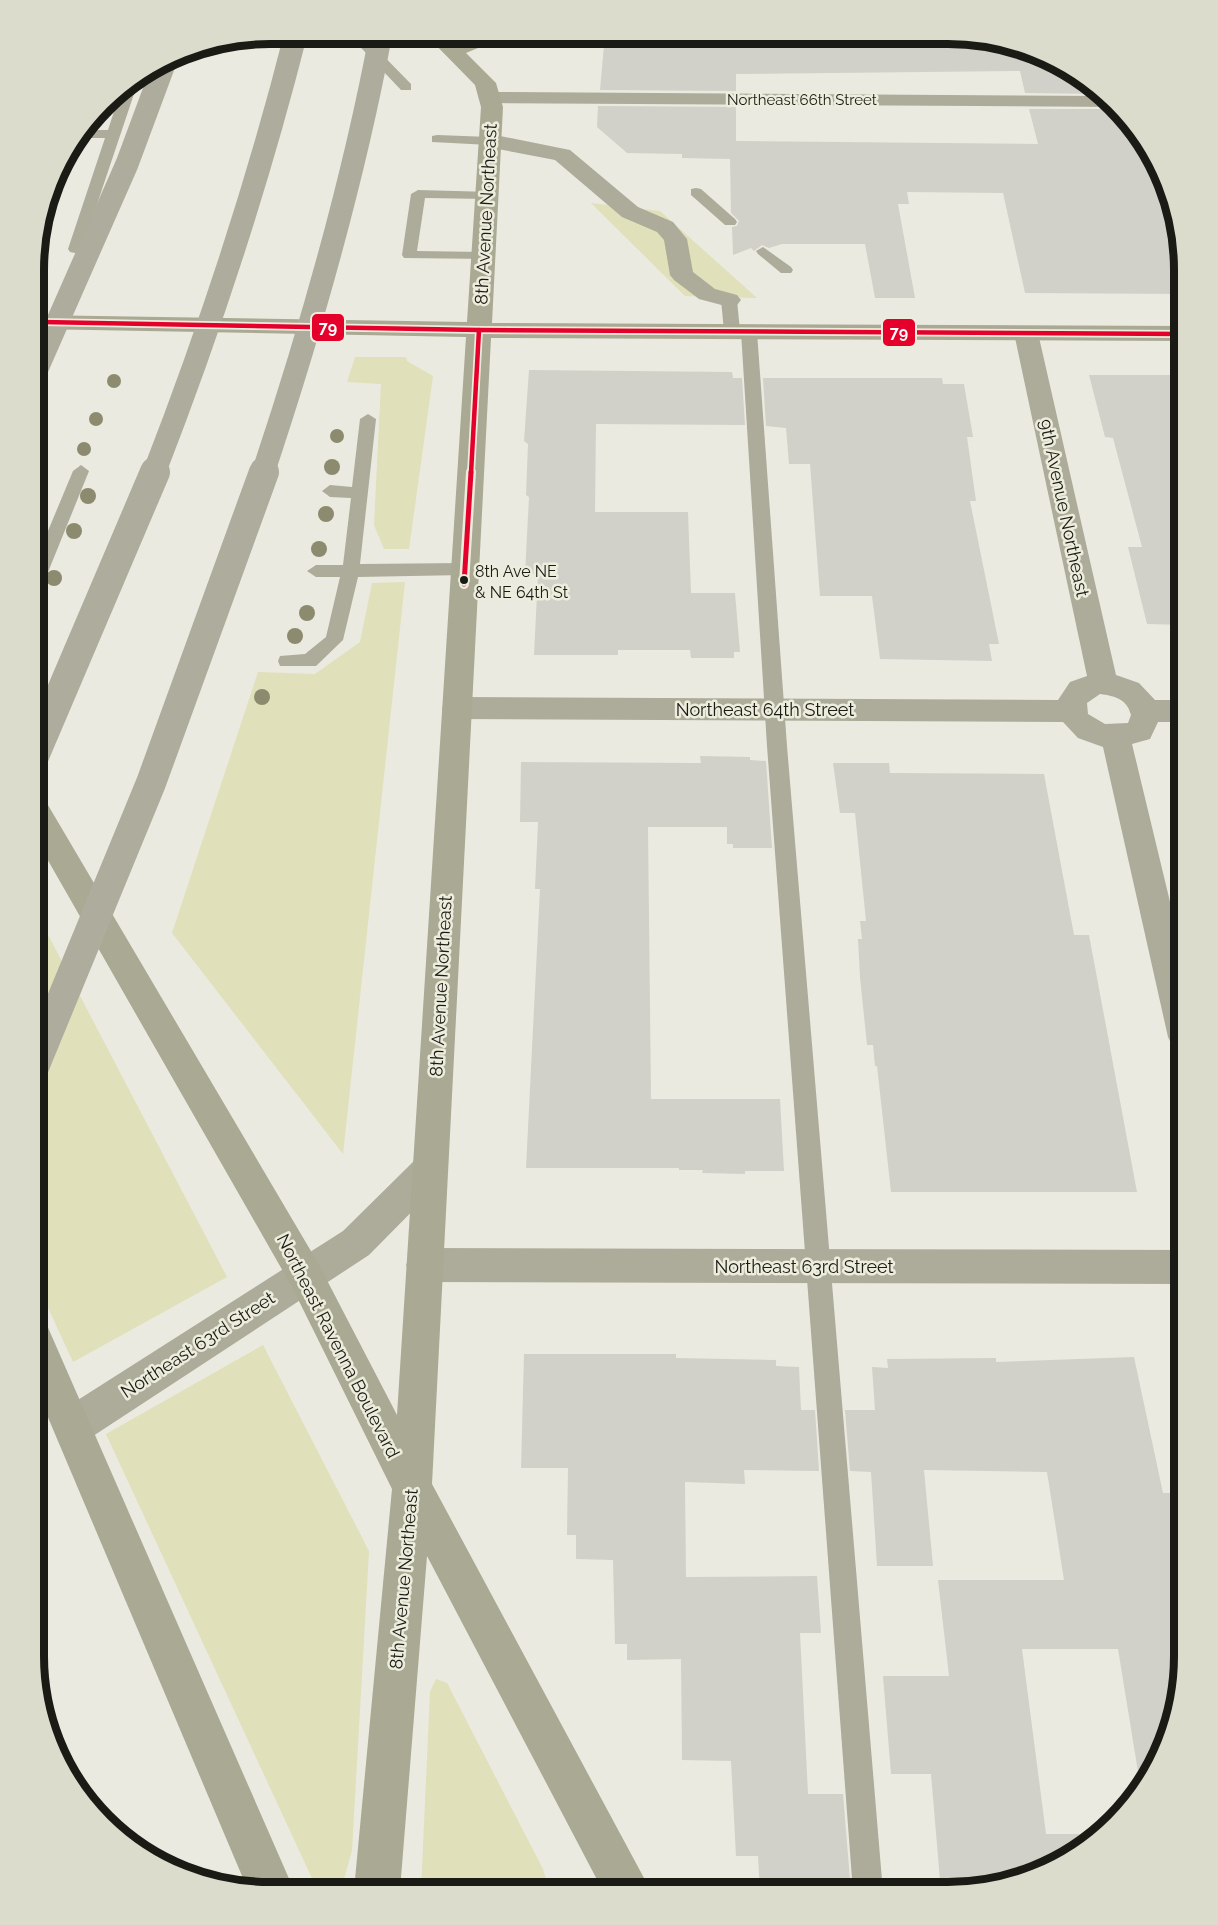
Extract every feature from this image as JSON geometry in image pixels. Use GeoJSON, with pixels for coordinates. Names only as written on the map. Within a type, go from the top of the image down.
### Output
{"type":"FeatureCollection","features":[{"type":"Feature","properties":{"kind":"highway"},"geometry":{"type":"LineString","coordinates":[[43,735],[108,586],[194,366],[254,189],[293,44]]}},
{"type":"Feature","properties":{"kind":"highway"},"geometry":{"type":"LineString","coordinates":[[43,1045],[158,765],[228,577],[278,429],[323,281],[351,174],[363,44]]}},
{"type":"Feature","properties":{"kind":"highway"},"geometry":{"type":"LineString","coordinates":[[43,355],[127,164],[161,72]]}},
{"type":"Feature","properties":{"kind":"main road"},"geometry":{"type":"LineString","coordinates":[[446,44],[488,90]]}},
{"type":"Feature","properties":{"kind":"main road"},"geometry":{"type":"LineString","coordinates":[[453,51],[471,44]]}},
{"type":"Feature","properties":{"kind":"main road","name":"8th Avenue Northeast"},"geometry":{"type":"LineString","coordinates":[[378,1882],[411,1487],[425,1265],[484,256],[490,141],[488,90]]}},
{"type":"Feature","properties":{"kind":"main road"},"geometry":{"type":"LineString","coordinates":[[43,322],[479,330],[1175,334]]}},
{"type":"Feature","properties":{"kind":"main road","name":"Northeast Ravenna Boulevard"},"geometry":{"type":"LineString","coordinates":[[43,824],[304,1275],[411,1487],[621,1882]]}},
{"type":"Feature","properties":{"kind":"main road"},"geometry":{"type":"LineString","coordinates":[[43,1358],[268,1882]]}},
{"type":"Feature","properties":{"kind":"street","name":"Northeast 66th Street"},"geometry":{"type":"LineString","coordinates":[[488,90],[1099,102]]}},
{"type":"Feature","properties":{"kind":"street"},"geometry":{"type":"LineString","coordinates":[[490,141],[562,154],[630,212],[656,221],[671,233],[676,245],[680,271],[690,283],[707,294],[729,300]]}},
{"type":"Feature","properties":{"kind":"street","name":"9th Avenue Northeast"},"geometry":{"type":"LineString","coordinates":[[1026,333],[1103,683]]}},
{"type":"Feature","properties":{"kind":"street"},"geometry":{"type":"LineString","coordinates":[[1103,683],[1121,686],[1140,698],[1146,711],[1144,724],[1139,731],[1116,738],[1090,732],[1080,725],[1072,711],[1073,697],[1087,685],[1103,683]]}},
{"type":"Feature","properties":{"kind":"street","name":"Northeast 64th Street"},"geometry":{"type":"LineString","coordinates":[[457,708],[1072,711]]}},
{"type":"Feature","properties":{"kind":"street"},"geometry":{"type":"LineString","coordinates":[[1146,711],[1175,711]]}},
{"type":"Feature","properties":{"kind":"street"},"geometry":{"type":"LineString","coordinates":[[1116,738],[1175,994]]}},
{"type":"Feature","properties":{"kind":"street","name":"Northeast 63rd Street"},"geometry":{"type":"LineString","coordinates":[[73,1426],[356,1243],[430,1169]]}},
{"type":"Feature","properties":{"kind":"street","name":"Northeast 63rd Street"},"geometry":{"type":"LineString","coordinates":[[425,1265],[1175,1269]]}},
{"type":"Feature","properties":{"kind":"lane"},"geometry":{"type":"LineString","coordinates":[[371,44],[406,87]]}},
{"type":"Feature","properties":{"kind":"lane"},"geometry":{"type":"LineString","coordinates":[[75,249],[124,97]]}},
{"type":"Feature","properties":{"kind":"lane"},"geometry":{"type":"LineString","coordinates":[[89,134],[112,134]]}},
{"type":"Feature","properties":{"kind":"lane"},"geometry":{"type":"LineString","coordinates":[[437,139],[490,141]]}},
{"type":"Feature","properties":{"kind":"lane"},"geometry":{"type":"LineString","coordinates":[[696,192],[730,222]]}},
{"type":"Feature","properties":{"kind":"lane"},"geometry":{"type":"LineString","coordinates":[[484,256],[409,255],[418,194],[487,195]]}},
{"type":"Feature","properties":{"kind":"lane"},"geometry":{"type":"LineString","coordinates":[[763,250],[786,270]]}},
{"type":"Feature","properties":{"kind":"lane"},"geometry":{"type":"LineString","coordinates":[[729,300],[740,331],[760,464],[775,710],[867,1882]]}},
{"type":"Feature","properties":{"kind":"lane"},"geometry":{"type":"LineString","coordinates":[[287,661],[309,661],[334,640],[351,569],[368,419]]}},
{"type":"Feature","properties":{"kind":"lane"},"geometry":{"type":"LineString","coordinates":[[43,561],[81,471]]}},
{"type":"Feature","properties":{"kind":"lane"},"geometry":{"type":"LineString","coordinates":[[330,491],[360,493]]}},
{"type":"Feature","properties":{"kind":"lane"},"geometry":{"type":"LineString","coordinates":[[316,571],[465,569]]}},
{"type":"Feature","properties":{"kind":"green space"},"geometry":{"type":"Polygon","coordinates":[[[591,203],[660,211],[757,298],[685,296],[591,203]]]}},
{"type":"Feature","properties":{"kind":"green space"},"geometry":{"type":"Polygon","coordinates":[[[355,357],[406,357],[407,361],[433,376],[409,549],[384,549],[374,525],[381,384],[347,382],[355,357]]]}},
{"type":"Feature","properties":{"kind":"green space"},"geometry":{"type":"Polygon","coordinates":[[[405,582],[343,1154],[172,933],[258,672],[315,674],[360,642],[372,583],[405,582]]]}},
{"type":"Feature","properties":{"kind":"green space"},"geometry":{"type":"Polygon","coordinates":[[[43,925],[227,1277],[73,1362],[43,1297],[43,925]]]}},
{"type":"Feature","properties":{"kind":"green space"},"geometry":{"type":"Polygon","coordinates":[[[263,1345],[369,1551],[352,1850],[343,1882],[314,1882],[106,1434],[263,1345]]]}},
{"type":"Feature","properties":{"kind":"green space"},"geometry":{"type":"Polygon","coordinates":[[[436,1679],[447,1683],[543,1869],[547,1882],[421,1882],[430,1692],[436,1679]]]}},
{"type":"Feature","properties":{"kind":"building"},"geometry":{"type":"Polygon","coordinates":[[[604,44],[963,44],[1007,51],[1035,61],[1061,74],[1090,94],[1025,93],[1020,71],[736,74],[736,91],[600,90],[604,44]]]}},
{"type":"Feature","properties":{"kind":"building"},"geometry":{"type":"Polygon","coordinates":[[[598,106],[736,107],[736,141],[1038,144],[1029,109],[1107,109],[1128,132],[1157,183],[1167,211],[1173,240],[1175,294],[1025,293],[1003,193],[907,192],[909,204],[898,204],[915,298],[875,298],[865,244],[782,244],[769,248],[762,245],[754,251],[751,248],[733,255],[732,227],[737,226],[739,221],[731,213],[730,159],[682,158],[682,154],[627,153],[597,127],[598,106]]]}},
{"type":"Feature","properties":{"kind":"building"},"geometry":{"type":"Polygon","coordinates":[[[529,370],[732,372],[733,378],[742,378],[745,425],[596,424],[595,512],[688,512],[691,593],[735,593],[740,652],[734,652],[734,658],[691,658],[690,650],[618,650],[618,655],[534,655],[538,574],[525,574],[529,497],[526,495],[528,444],[524,441],[529,370]]]}},
{"type":"Feature","properties":{"kind":"building"},"geometry":{"type":"Polygon","coordinates":[[[1089,375],[1175,375],[1175,625],[1147,624],[1128,547],[1142,547],[1113,438],[1105,437],[1089,375]]]}},
{"type":"Feature","properties":{"kind":"building"},"geometry":{"type":"Polygon","coordinates":[[[763,378],[942,378],[943,384],[964,384],[973,437],[967,437],[976,501],[970,501],[999,644],[989,644],[992,661],[880,659],[872,596],[820,596],[810,464],[789,464],[786,428],[766,426],[763,378]]]}},
{"type":"Feature","properties":{"kind":"building"},"geometry":{"type":"Polygon","coordinates":[[[700,756],[750,757],[750,760],[766,761],[772,848],[733,848],[733,844],[727,844],[727,827],[648,827],[651,1099],[780,1099],[784,1171],[745,1171],[745,1174],[702,1173],[703,1170],[679,1170],[679,1168],[526,1168],[540,889],[535,889],[538,822],[520,822],[521,762],[701,763],[700,756]]]}},
{"type":"Feature","properties":{"kind":"building"},"geometry":{"type":"Polygon","coordinates":[[[833,763],[889,763],[890,773],[1044,774],[1074,935],[1089,935],[1137,1192],[891,1192],[877,1066],[875,1066],[873,1045],[867,1045],[860,977],[858,939],[862,939],[860,921],[866,921],[855,813],[840,813],[833,763]]]}},
{"type":"Feature","properties":{"kind":"building"},"geometry":{"type":"Polygon","coordinates":[[[524,1354],[676,1354],[676,1358],[776,1360],[776,1366],[799,1367],[801,1410],[815,1410],[819,1471],[744,1470],[745,1484],[685,1482],[686,1577],[817,1576],[821,1633],[800,1633],[808,1794],[843,1794],[850,1882],[759,1882],[758,1856],[736,1856],[731,1761],[682,1760],[681,1659],[627,1660],[627,1644],[615,1644],[613,1560],[576,1559],[576,1535],[567,1535],[568,1468],[521,1468],[524,1354]]]}},
{"type":"Feature","properties":{"kind":"building"},"geometry":{"type":"Polygon","coordinates":[[[1134,1357],[1163,1493],[1170,1493],[1175,1519],[1173,1685],[1167,1714],[1157,1742],[1139,1776],[1118,1649],[1022,1649],[1046,1834],[1087,1834],[1048,1858],[1007,1874],[978,1880],[940,1882],[931,1774],[891,1774],[883,1676],[949,1676],[938,1580],[1064,1580],[1047,1472],[924,1470],[933,1566],[877,1566],[871,1472],[850,1471],[845,1410],[875,1410],[872,1367],[888,1368],[887,1359],[996,1358],[996,1362],[1134,1357]]]}},
{"type":"Feature","properties":{"kind":"transit line","name":"79"},"geometry":{"type":"LineString","coordinates":[[43,322],[479,330],[1175,334]]}},
{"type":"Feature","properties":{"kind":"transit line","name":"79"},"geometry":{"type":"LineString","coordinates":[[464,584],[479,330]]}},
{"type":"Feature","properties":{"kind":"place","name":"8th Ave NE & NE 64th St"},"geometry":{"type":"Point","coordinates":[464,580]}}]}
